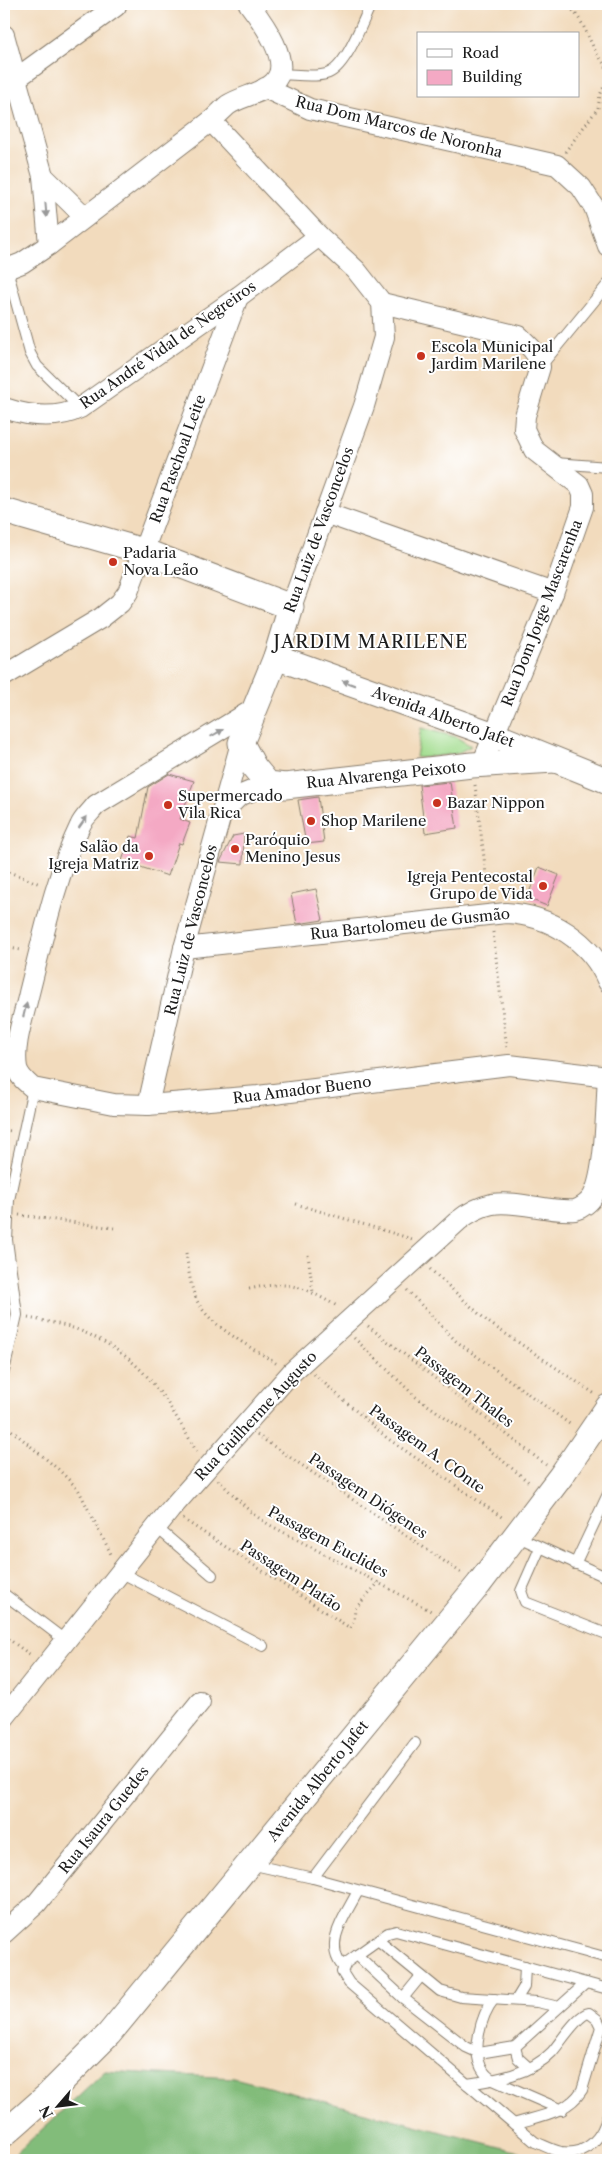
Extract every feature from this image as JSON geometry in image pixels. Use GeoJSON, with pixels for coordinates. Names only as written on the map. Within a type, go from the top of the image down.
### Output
{"type":"FeatureCollection","features":[{"type":"Feature","properties":{"kind":"street"},"geometry":{"type":"LineString","coordinates":[[9,265],[49,245],[211,121],[228,105],[275,82],[279,74],[279,57],[274,43],[249,4]]}},
{"type":"Feature","properties":{"kind":"street"},"geometry":{"type":"LineString","coordinates":[[17,78],[116,6]]}},
{"type":"Feature","properties":{"kind":"street"},"geometry":{"type":"LineString","coordinates":[[4,34],[43,176],[49,245]]}},
{"type":"Feature","properties":{"kind":"street","name":"Rua Dom Marcos de Noronha"},"geometry":{"type":"LineString","coordinates":[[265,88],[310,109],[557,165],[581,187],[594,207],[608,246]]}},
{"type":"Feature","properties":{"kind":"street"},"geometry":{"type":"LineString","coordinates":[[211,121],[319,236],[356,270],[382,303],[519,336],[538,357],[540,367]]}},
{"type":"Feature","properties":{"kind":"street"},"geometry":{"type":"LineString","coordinates":[[43,176],[85,217]]}},
{"type":"Feature","properties":{"kind":"street","name":"Rua André Vidal de Negreiros"},"geometry":{"type":"LineString","coordinates":[[4,408],[28,415],[50,416],[70,413],[80,408],[238,297],[319,236]]}},
{"type":"Feature","properties":{"kind":"street","name":"Rua Paschoal Leite"},"geometry":{"type":"LineString","coordinates":[[7,672],[101,618],[120,602],[128,592],[238,297]]}},
{"type":"Feature","properties":{"kind":"street","name":"Rua Luiz de Vasconcelos"},"geometry":{"type":"LineString","coordinates":[[148,1105],[184,948],[241,743],[276,657],[291,606],[364,406],[384,337],[382,303]]}},
{"type":"Feature","properties":{"kind":"street","name":"Rua Dom Jorge Mascarenha"},"geometry":{"type":"LineString","coordinates":[[482,764],[553,592],[583,507],[583,494],[579,485],[534,450],[524,429],[525,416],[540,367]]}},
{"type":"Feature","properties":{"kind":"street"},"geometry":{"type":"LineString","coordinates":[[4,511],[143,552],[291,606]]}},
{"type":"Feature","properties":{"kind":"street"},"geometry":{"type":"LineString","coordinates":[[325,513],[553,592]]}},
{"type":"Feature","properties":{"kind":"street","name":"Avenida Alberto Jafet"},"geometry":{"type":"LineString","coordinates":[[276,657],[494,735],[608,781]]}},
{"type":"Feature","properties":{"kind":"street"},"geometry":{"type":"LineString","coordinates":[[33,1088],[20,1075],[16,1058],[21,1026],[56,891],[69,851],[81,823],[96,805],[254,709]]}},
{"type":"Feature","properties":{"kind":"street"},"geometry":{"type":"LineString","coordinates":[[221,814],[239,796],[268,784],[254,767],[241,743]]}},
{"type":"Feature","properties":{"kind":"street","name":"Rua Alvarenga Peixoto"},"geometry":{"type":"LineString","coordinates":[[268,784],[285,786],[482,764],[554,760]]}},
{"type":"Feature","properties":{"kind":"street","name":"Rua Bartolomeu de Gusmão"},"geometry":{"type":"LineString","coordinates":[[184,948],[506,913],[520,914],[542,919],[561,929],[587,949],[602,968],[608,982]]}},
{"type":"Feature","properties":{"kind":"street","name":"Rua Amador Bueno"},"geometry":{"type":"LineString","coordinates":[[33,1088],[114,1104],[148,1105],[258,1096],[509,1065],[608,1076]]}},
{"type":"Feature","properties":{"kind":"street","name":"Rua Guilherme Augusto"},"geometry":{"type":"LineString","coordinates":[[4,1718],[45,1664],[66,1641],[170,1510],[296,1368],[425,1251],[473,1210],[491,1204],[513,1203],[578,1209],[593,1196],[600,1170],[608,1076]]}},
{"type":"Feature","properties":{"kind":"street","name":"Avenida Alberto Jafet"},"geometry":{"type":"LineString","coordinates":[[4,2134],[46,2097],[109,2034],[449,1622],[554,1486],[588,1437],[604,1402]]}},
{"type":"Feature","properties":{"kind":"street","name":"Rua Isaura Guedes"},"geometry":{"type":"LineString","coordinates":[[4,1934],[37,1903],[200,1702]]}},
{"type":"Feature","properties":{"kind":"lane"},"geometry":{"type":"LineString","coordinates":[[279,74],[326,74],[335,70],[345,59],[371,4]]}},
{"type":"Feature","properties":{"kind":"lane"},"geometry":{"type":"LineString","coordinates":[[9,265],[30,354],[37,366],[80,408]]}},
{"type":"Feature","properties":{"kind":"lane"},"geometry":{"type":"LineString","coordinates":[[540,367],[608,284]]}},
{"type":"Feature","properties":{"kind":"lane"},"geometry":{"type":"LineString","coordinates":[[551,463],[608,467]]}},
{"type":"Feature","properties":{"kind":"lane"},"geometry":{"type":"LineString","coordinates":[[4,1371],[17,1315],[9,1266],[8,1213],[33,1088]]}},
{"type":"Feature","properties":{"kind":"lane"},"geometry":{"type":"LineString","coordinates":[[575,1564],[608,1494]]}},
{"type":"Feature","properties":{"kind":"lane"},"geometry":{"type":"LineString","coordinates":[[156,1527],[212,1575]]}},
{"type":"Feature","properties":{"kind":"lane"},"geometry":{"type":"LineString","coordinates":[[518,1533],[540,1548],[608,1578]]}},
{"type":"Feature","properties":{"kind":"lane"},"geometry":{"type":"LineString","coordinates":[[540,1548],[521,1591],[522,1597],[526,1602],[604,1633]]}},
{"type":"Feature","properties":{"kind":"lane"},"geometry":{"type":"LineString","coordinates":[[120,1572],[263,1646]]}},
{"type":"Feature","properties":{"kind":"lane"},"geometry":{"type":"LineString","coordinates":[[4,1594],[66,1641]]}},
{"type":"Feature","properties":{"kind":"lane"},"geometry":{"type":"LineString","coordinates":[[313,1878],[415,1743]]}},
{"type":"Feature","properties":{"kind":"lane"},"geometry":{"type":"LineString","coordinates":[[249,1864],[313,1878],[608,1958]]}},
{"type":"Feature","properties":{"kind":"lane"},"geometry":{"type":"LineString","coordinates":[[358,1891],[334,1939],[334,1952],[343,1967],[344,1978],[349,1983],[535,2142],[561,2152],[578,2151],[594,2144],[605,2129],[608,2114]]}},
{"type":"Feature","properties":{"kind":"lane"},"geometry":{"type":"LineString","coordinates":[[343,1967],[388,1933],[396,1931],[608,1989]]}},
{"type":"Feature","properties":{"kind":"lane"},"geometry":{"type":"LineString","coordinates":[[379,1941],[440,1991],[450,1995],[516,2000],[558,2007]]}},
{"type":"Feature","properties":{"kind":"lane"},"geometry":{"type":"LineString","coordinates":[[357,1955],[403,1998],[466,2047],[479,2053],[515,2047],[586,1983]]}},
{"type":"Feature","properties":{"kind":"lane"},"geometry":{"type":"LineString","coordinates":[[516,2000],[524,1987],[525,1966]]}},
{"type":"Feature","properties":{"kind":"lane"},"geometry":{"type":"LineString","coordinates":[[403,1998],[421,1976]]}},
{"type":"Feature","properties":{"kind":"lane"},"geometry":{"type":"LineString","coordinates":[[494,1999],[486,2008],[481,2022],[479,2053],[484,2072],[493,2080],[562,2110]]}},
{"type":"Feature","properties":{"kind":"lane"},"geometry":{"type":"LineString","coordinates":[[467,2084],[493,2080],[529,2068],[542,2061],[552,2052],[582,2016],[589,2013],[598,2019],[601,2028],[582,2090],[578,2097],[562,2110],[514,2124]]}},
{"type":"Feature","properties":{"kind":"lane"},"geometry":{"type":"LineString","coordinates":[[515,2047],[518,2058],[529,2068]]}},
{"type":"Feature","properties":{"kind":"path"},"geometry":{"type":"LineString","coordinates":[[564,4],[575,11],[582,21],[595,49],[608,70]]}},
{"type":"Feature","properties":{"kind":"path"},"geometry":{"type":"LineString","coordinates":[[557,165],[571,142],[598,108],[600,95],[608,78]]}},
{"type":"Feature","properties":{"kind":"path"},"geometry":{"type":"LineString","coordinates":[[4,870],[56,891]]}},
{"type":"Feature","properties":{"kind":"path"},"geometry":{"type":"LineString","coordinates":[[296,1204],[425,1251],[488,1322],[604,1402]]}},
{"type":"Feature","properties":{"kind":"path"},"geometry":{"type":"LineString","coordinates":[[8,1213],[114,1228]]}},
{"type":"Feature","properties":{"kind":"path","name":"Passagem A. COnte"},"geometry":{"type":"LineString","coordinates":[[186,1253],[192,1286],[199,1304],[211,1320],[296,1368],[387,1438],[518,1533]]}},
{"type":"Feature","properties":{"kind":"path"},"geometry":{"type":"LineString","coordinates":[[308,1255],[313,1292]]}},
{"type":"Feature","properties":{"kind":"path"},"geometry":{"type":"LineString","coordinates":[[396,1279],[456,1341],[588,1437]]}},
{"type":"Feature","properties":{"kind":"path"},"geometry":{"type":"LineString","coordinates":[[249,1289],[284,1283],[313,1292],[348,1321],[416,1397],[554,1486]]}},
{"type":"Feature","properties":{"kind":"path","name":"Passagem Euclides"},"geometry":{"type":"LineString","coordinates":[[17,1315],[74,1329],[122,1353],[153,1381],[206,1468],[253,1514],[268,1524],[379,1582],[449,1622]]}},
{"type":"Feature","properties":{"kind":"path","name":"Passagem Thales"},"geometry":{"type":"LineString","coordinates":[[348,1321],[554,1486]]}},
{"type":"Feature","properties":{"kind":"path"},"geometry":{"type":"LineString","coordinates":[[4,1424],[58,1469],[78,1489],[120,1572]]}},
{"type":"Feature","properties":{"kind":"path","name":"Passagem Diógenes"},"geometry":{"type":"LineString","coordinates":[[244,1427],[479,1584]]}},
{"type":"Feature","properties":{"kind":"path","name":"Passagem Platão"},"geometry":{"type":"LineString","coordinates":[[170,1510],[350,1628],[354,1620],[355,1609],[379,1582]]}},
{"type":"Feature","properties":{"kind":"path"},"geometry":{"type":"LineString","coordinates":[[4,1636],[45,1664]]}},
{"type":"Feature","properties":{"kind":"green space"},"geometry":{"type":"Polygon","coordinates":[[[421,728],[456,737],[471,746],[456,754],[416,757],[421,728]]]}},
{"type":"Feature","properties":{"kind":"green space"},"geometry":{"type":"Polygon","coordinates":[[[105,2071],[234,2078],[550,2160],[9,2160],[105,2071]]]}},
{"type":"Feature","properties":{"kind":"building"},"geometry":{"type":"Polygon","coordinates":[[[169,774],[194,781],[180,819],[190,823],[182,844],[179,843],[168,876],[122,861],[130,836],[138,838],[148,787],[169,774]]]}},
{"type":"Feature","properties":{"kind":"building","name":"Bazar Nippon"},"geometry":{"type":"Polygon","coordinates":[[[450,782],[457,828],[425,833],[419,785],[450,782]]]}},
{"type":"Feature","properties":{"kind":"building","name":"Shop Marilene"},"geometry":{"type":"Polygon","coordinates":[[[318,797],[324,842],[306,844],[298,800],[318,797]]]}},
{"type":"Feature","properties":{"kind":"building","name":"Paróquio Menino Jesus"},"geometry":{"type":"Polygon","coordinates":[[[244,834],[243,864],[220,862],[233,836],[244,834]]]}},
{"type":"Feature","properties":{"kind":"building","name":"Igreja Pentecostal Grupo de Vida"},"geometry":{"type":"Polygon","coordinates":[[[539,867],[559,875],[547,906],[527,898],[539,867]]]}},
{"type":"Feature","properties":{"kind":"building"},"geometry":{"type":"Polygon","coordinates":[[[316,889],[323,920],[297,924],[291,894],[316,889]]]}},
{"type":"Feature","properties":{"kind":"place","name":"Escola Municipal Jardim Marilene"},"geometry":{"type":"Point","coordinates":[421,356]}},
{"type":"Feature","properties":{"kind":"place","name":"Padaria Nova Leão"},"geometry":{"type":"Point","coordinates":[113,562]}},
{"type":"Feature","properties":{"kind":"place","name":"Bazar Nippon"},"geometry":{"type":"Point","coordinates":[437,803]}},
{"type":"Feature","properties":{"kind":"place","name":"Supermercado Vila Rica"},"geometry":{"type":"Point","coordinates":[168,805]}},
{"type":"Feature","properties":{"kind":"place","name":"Shop Marilene"},"geometry":{"type":"Point","coordinates":[311,821]}},
{"type":"Feature","properties":{"kind":"place","name":"Paróquio Menino Jesus"},"geometry":{"type":"Point","coordinates":[235,849]}},
{"type":"Feature","properties":{"kind":"place","name":"Salão da Igreja Matriz"},"geometry":{"type":"Point","coordinates":[149,856]}},
{"type":"Feature","properties":{"kind":"place","name":"Igreja Pentecostal Grupo de Vida"},"geometry":{"type":"Point","coordinates":[543,886]}},
{"type":"Feature","properties":{"kind":"district","name":"JARDIM MARILENE"},"geometry":{"type":"Point","coordinates":[371,642]}}]}
